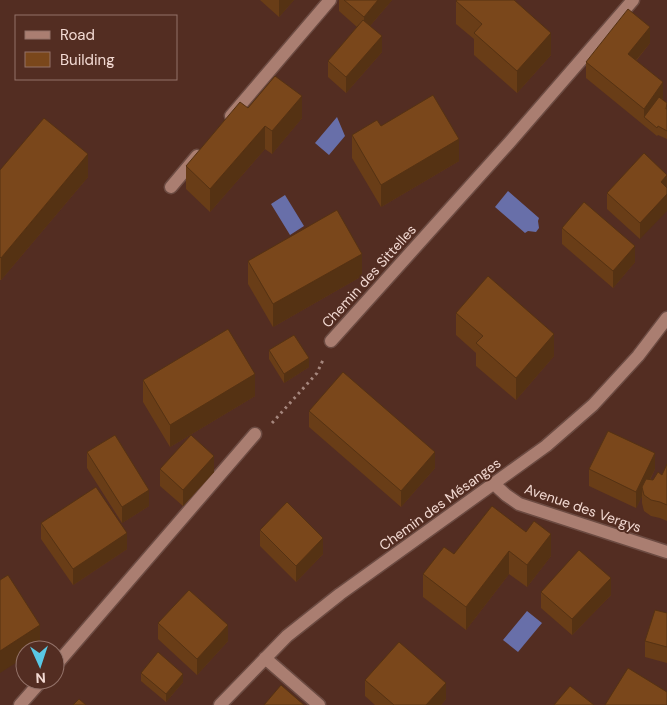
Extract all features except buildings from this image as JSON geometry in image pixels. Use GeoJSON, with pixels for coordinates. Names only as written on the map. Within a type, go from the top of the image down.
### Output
{"type":"FeatureCollection","features":[{"type":"Feature","properties":{"kind":"street"},"geometry":{"type":"LineString","coordinates":[[222,127],[330,0]]}},
{"type":"Feature","properties":{"kind":"street","name":"Chemin des Sittelles"},"geometry":{"type":"LineString","coordinates":[[331,341],[509,143],[633,0]]}},
{"type":"Feature","properties":{"kind":"street"},"geometry":{"type":"LineString","coordinates":[[171,187],[203,149]]}},
{"type":"Feature","properties":{"kind":"street","name":"Chemin des Mésanges"},"geometry":{"type":"LineString","coordinates":[[220,705],[287,636],[333,600],[546,446],[593,406],[638,356],[667,318]]}},
{"type":"Feature","properties":{"kind":"street"},"geometry":{"type":"LineString","coordinates":[[65,654],[255,434]]}},
{"type":"Feature","properties":{"kind":"street","name":"Avenue des Vergys"},"geometry":{"type":"LineString","coordinates":[[494,484],[519,504],[667,552]]}},
{"type":"Feature","properties":{"kind":"street"},"geometry":{"type":"LineString","coordinates":[[265,658],[319,705]]}},
{"type":"Feature","properties":{"kind":"street"},"geometry":{"type":"LineString","coordinates":[[20,705],[33,690]]}},
{"type":"Feature","properties":{"kind":"path","name":"Chemin des Sittelles"},"geometry":{"type":"LineString","coordinates":[[255,434],[275,422],[317,373],[331,341]]}},
{"type":"Feature","properties":{"kind":"water"},"geometry":{"type":"Polygon","coordinates":[[[337,117],[345,136],[329,155],[315,143],[337,117]]]}},
{"type":"Feature","properties":{"kind":"water"},"geometry":{"type":"Polygon","coordinates":[[[508,191],[539,218],[539,228],[536,232],[528,231],[525,233],[495,207],[508,191]]]}},
{"type":"Feature","properties":{"kind":"water"},"geometry":{"type":"Polygon","coordinates":[[[285,195],[304,226],[290,235],[271,204],[285,195]]]}},
{"type":"Feature","properties":{"kind":"water"},"geometry":{"type":"Polygon","coordinates":[[[527,611],[542,623],[518,652],[503,640],[527,611]]]}}]}
